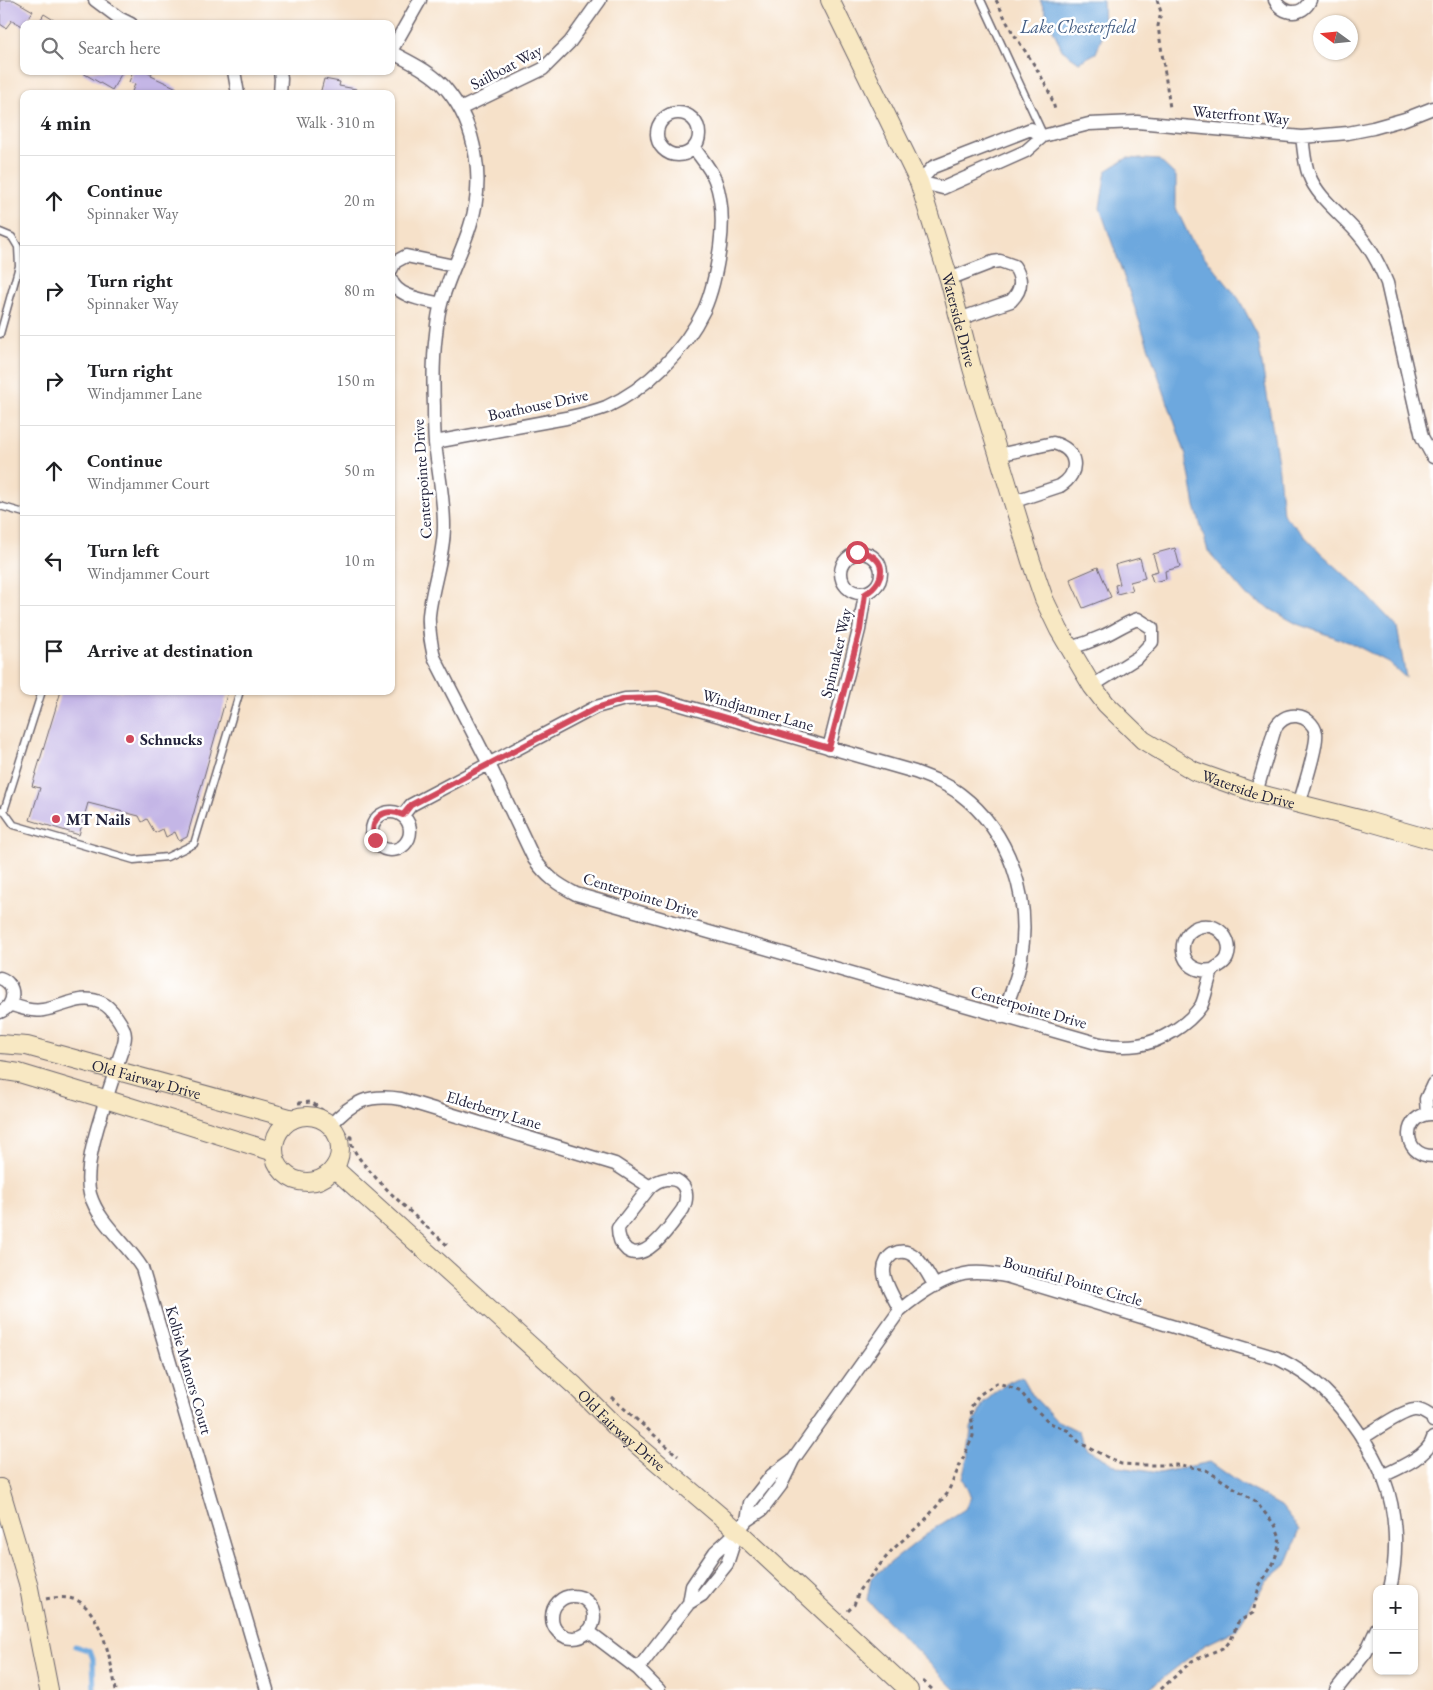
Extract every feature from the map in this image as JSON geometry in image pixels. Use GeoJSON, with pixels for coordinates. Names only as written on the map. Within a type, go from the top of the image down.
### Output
{"type":"FeatureCollection","features":[{"type":"Feature","properties":{"kind":"street"},"geometry":{"type":"LineString","coordinates":[[95,0],[124,20]]}},
{"type":"Feature","properties":{"kind":"street"},"geometry":{"type":"LineString","coordinates":[[395,44],[420,0]]}},
{"type":"Feature","properties":{"kind":"street","name":"Sailboat Way"},"geometry":{"type":"LineString","coordinates":[[460,109],[542,69],[570,42],[600,0]]}},
{"type":"Feature","properties":{"kind":"street","name":"Waterside Drive"},"geometry":{"type":"LineString","coordinates":[[830,0],[919,182],[949,279],[972,368],[1012,502],[1044,599],[1058,630],[1092,686],[1106,704],[1144,740],[1194,771],[1256,793],[1433,840]]}},
{"type":"Feature","properties":{"kind":"street"},"geometry":{"type":"LineString","coordinates":[[1275,0],[1280,8],[1291,12],[1304,9],[1310,0]]}},
{"type":"Feature","properties":{"kind":"street","name":"Centerpointe Drive"},"geometry":{"type":"LineString","coordinates":[[395,53],[428,74],[447,89],[460,109],[473,141],[477,184],[476,203],[471,226],[440,304],[433,358],[435,442],[444,526],[442,553],[429,618],[430,640],[434,657],[489,764],[534,859],[544,873],[558,885],[576,894],[1100,1044],[1118,1046],[1139,1045],[1156,1040],[1188,1021],[1201,1005],[1214,970]]}},
{"type":"Feature","properties":{"kind":"street"},"geometry":{"type":"LineString","coordinates":[[235,75],[237,90]]}},
{"type":"Feature","properties":{"kind":"street"},"geometry":{"type":"LineString","coordinates":[[280,75],[280,90]]}},
{"type":"Feature","properties":{"kind":"street","name":"Waterfront Way"},"geometry":{"type":"LineString","coordinates":[[1043,136],[1031,130],[933,167],[919,182],[943,188],[1026,151],[1043,136],[1089,124],[1137,122],[1302,137],[1348,133],[1373,128],[1405,119],[1433,108]]}},
{"type":"Feature","properties":{"kind":"street"},"geometry":{"type":"LineString","coordinates":[[1302,137],[1305,163],[1316,189],[1360,235],[1379,263],[1387,283],[1422,437],[1433,457]]}},
{"type":"Feature","properties":{"kind":"street","name":"Boathouse Drive"},"geometry":{"type":"LineString","coordinates":[[435,442],[585,414],[605,407],[643,384],[664,366],[680,348],[704,309],[713,284],[721,234],[722,207],[715,178],[694,148]]}},
{"type":"Feature","properties":{"kind":"street"},"geometry":{"type":"LineString","coordinates":[[395,262],[406,256],[454,266]]}},
{"type":"Feature","properties":{"kind":"street"},"geometry":{"type":"LineString","coordinates":[[949,279],[1000,261],[1014,266],[1020,280],[1020,289],[1011,301],[959,319]]}},
{"type":"Feature","properties":{"kind":"street"},"geometry":{"type":"LineString","coordinates":[[395,286],[403,293],[440,304]]}},
{"type":"Feature","properties":{"kind":"street"},"geometry":{"type":"LineString","coordinates":[[998,455],[1053,443],[1061,444],[1072,455],[1074,468],[1066,482],[1060,486],[1012,502]]}},
{"type":"Feature","properties":{"kind":"street","name":"Spinnaker Way"},"geometry":{"type":"LineString","coordinates":[[829,748],[860,630],[865,594]]}},
{"type":"Feature","properties":{"kind":"street"},"geometry":{"type":"LineString","coordinates":[[1069,648],[1089,642],[1127,622],[1138,619],[1152,628],[1152,642],[1138,657],[1092,686]]}},
{"type":"Feature","properties":{"kind":"street","name":"Windjammer Lane"},"geometry":{"type":"LineString","coordinates":[[403,815],[411,805],[596,708],[625,699],[657,698],[915,772],[940,782],[959,793],[979,809],[996,830],[1012,864],[1020,889],[1023,940],[1021,959],[1015,982],[1002,1017]]}},
{"type":"Feature","properties":{"kind":"street"},"geometry":{"type":"LineString","coordinates":[[1256,793],[1275,728],[1285,718],[1300,716],[1310,721],[1316,734],[1299,805]]}},
{"type":"Feature","properties":{"kind":"street"},"geometry":{"type":"LineString","coordinates":[[0,978],[8,982],[13,998],[5,1008]]}},
{"type":"Feature","properties":{"kind":"street","name":"Kolbie Manors Court"},"geometry":{"type":"LineString","coordinates":[[5,1008],[43,1010],[70,1001],[88,999],[102,1003],[110,1008],[119,1020],[125,1036],[105,1099],[88,1172],[90,1193],[99,1214],[134,1255],[142,1268],[267,1690]]}},
{"type":"Feature","properties":{"kind":"street","name":"Old Fairway Drive"},"geometry":{"type":"LineString","coordinates":[[0,1044],[27,1046],[293,1119],[304,1116],[315,1117],[330,1126]]}},
{"type":"Feature","properties":{"kind":"street","name":"Old Fairway Drive"},"geometry":{"type":"LineString","coordinates":[[0,1070],[19,1073],[274,1152]]}},
{"type":"Feature","properties":{"kind":"street"},"geometry":{"type":"LineString","coordinates":[[1433,1084],[1426,1099],[1430,1114],[1419,1116],[1409,1129],[1411,1146],[1417,1152],[1433,1156]]}},
{"type":"Feature","properties":{"kind":"street","name":"Elderberry Lane"},"geometry":{"type":"LineString","coordinates":[[330,1126],[339,1116],[365,1100],[374,1097],[402,1099],[615,1164],[650,1187]]}},
{"type":"Feature","properties":{"kind":"street"},"geometry":{"type":"LineString","coordinates":[[293,1119],[280,1130],[275,1141],[274,1152],[277,1163],[286,1175],[296,1180],[307,1182],[318,1180],[334,1168],[340,1146],[330,1126]]}},
{"type":"Feature","properties":{"kind":"street","name":"Old Fairway Drive"},"geometry":{"type":"LineString","coordinates":[[334,1168],[575,1386],[614,1426],[742,1525],[909,1690]]}},
{"type":"Feature","properties":{"kind":"street"},"geometry":{"type":"LineString","coordinates":[[664,1178],[678,1181],[685,1189],[686,1203],[684,1209],[654,1245],[640,1253],[633,1252],[626,1249],[620,1242],[618,1228],[650,1187],[658,1180],[664,1178]]}},
{"type":"Feature","properties":{"kind":"street"},"geometry":{"type":"LineString","coordinates":[[900,1310],[885,1278],[884,1271],[888,1259],[893,1254],[902,1252],[914,1256],[935,1286]]}},
{"type":"Feature","properties":{"kind":"street","name":"Bountiful Pointe Circle"},"geometry":{"type":"LineString","coordinates":[[742,1525],[762,1510],[781,1485],[793,1460],[900,1310],[935,1286],[964,1274],[992,1274],[1006,1276],[1276,1358],[1292,1366],[1324,1389],[1362,1438],[1382,1476],[1391,1503],[1396,1552],[1391,1585]]}},
{"type":"Feature","properties":{"kind":"street"},"geometry":{"type":"LineString","coordinates":[[1362,1438],[1406,1413],[1415,1410],[1424,1412],[1432,1417],[1433,1421]]}},
{"type":"Feature","properties":{"kind":"street"},"geometry":{"type":"LineString","coordinates":[[1382,1476],[1422,1454],[1433,1438]]}},
{"type":"Feature","properties":{"kind":"street"},"geometry":{"type":"LineString","coordinates":[[0,1488],[28,1583],[49,1690]]}},
{"type":"Feature","properties":{"kind":"street"},"geometry":{"type":"LineString","coordinates":[[638,1668],[689,1604],[702,1595],[727,1564],[742,1525]]}},
{"type":"Feature","properties":{"kind":"street"},"geometry":{"type":"LineString","coordinates":[[1336,1690],[1366,1652],[1376,1630]]}},
{"type":"Feature","properties":{"kind":"street"},"geometry":{"type":"LineString","coordinates":[[588,1631],[638,1668],[659,1690]]}},
{"type":"Feature","properties":{"kind":"lane"},"geometry":{"type":"LineString","coordinates":[[981,0],[1043,136]]}},
{"type":"Feature","properties":{"kind":"lane"},"geometry":{"type":"LineString","coordinates":[[0,232],[12,237],[20,246]]}},
{"type":"Feature","properties":{"kind":"lane"},"geometry":{"type":"LineString","coordinates":[[0,334],[20,256]]}},
{"type":"Feature","properties":{"kind":"lane"},"geometry":{"type":"LineString","coordinates":[[0,506],[20,512]]}},
{"type":"Feature","properties":{"kind":"lane"},"geometry":{"type":"LineString","coordinates":[[41,695],[2,811],[14,825],[134,860],[166,857],[194,844],[239,695]]}},
{"type":"Feature","properties":{"kind":"path"},"geometry":{"type":"LineString","coordinates":[[996,0],[1046,86],[1055,110]]}},
{"type":"Feature","properties":{"kind":"path"},"geometry":{"type":"LineString","coordinates":[[1157,0],[1161,12],[1158,26],[1170,108]]}},
{"type":"Feature","properties":{"kind":"path"},"geometry":{"type":"LineString","coordinates":[[848,1612],[854,1605],[860,1589],[892,1550],[925,1520],[947,1494],[973,1436],[971,1407],[979,1395],[997,1383],[1020,1392],[1050,1423],[1069,1431],[1080,1443],[1121,1464],[1181,1465],[1206,1470],[1254,1501],[1275,1525],[1280,1537],[1278,1550],[1273,1564],[1259,1586],[1253,1613],[1238,1622],[1232,1640],[1225,1647],[1192,1661],[1160,1690]]}},
{"type":"Feature","properties":{"kind":"path"},"geometry":{"type":"LineString","coordinates":[[46,1599],[59,1597],[74,1600],[81,1603],[92,1614],[102,1634],[116,1690]]}},
{"type":"Feature","properties":{"kind":"water","name":"Lake Chesterfield"},"geometry":{"type":"Polygon","coordinates":[[[1040,0],[1103,0],[1104,32],[1096,53],[1079,62],[1062,50],[1040,0]]]}},
{"type":"Feature","properties":{"kind":"water"},"geometry":{"type":"Polygon","coordinates":[[[1127,158],[1159,160],[1176,176],[1176,208],[1191,240],[1239,299],[1257,334],[1278,462],[1283,514],[1322,554],[1365,593],[1397,627],[1406,678],[1388,662],[1351,643],[1297,624],[1247,596],[1208,551],[1195,506],[1186,455],[1100,208],[1106,171],[1127,158]]]}},
{"type":"Feature","properties":{"kind":"water"},"geometry":{"type":"Polygon","coordinates":[[[1022,1376],[1033,1396],[1056,1420],[1078,1431],[1087,1449],[1119,1467],[1159,1473],[1210,1462],[1241,1484],[1281,1506],[1300,1530],[1286,1565],[1265,1583],[1236,1630],[1205,1645],[1148,1690],[956,1690],[867,1600],[871,1578],[932,1530],[965,1509],[971,1497],[962,1478],[968,1455],[971,1428],[984,1403],[1003,1385],[1022,1376]]]}},
{"type":"Feature","properties":{"kind":"building"},"geometry":{"type":"Polygon","coordinates":[[[0,0],[14,0],[33,11],[27,20],[20,20],[20,25],[12,20],[6,28],[0,24],[0,0]]]}},
{"type":"Feature","properties":{"kind":"building"},"geometry":{"type":"Polygon","coordinates":[[[44,14],[54,20],[40,20],[44,14]]]}},
{"type":"Feature","properties":{"kind":"building"},"geometry":{"type":"Polygon","coordinates":[[[86,75],[121,75],[112,90],[86,75]]]}},
{"type":"Feature","properties":{"kind":"building"},"geometry":{"type":"Polygon","coordinates":[[[132,75],[151,75],[177,88],[176,90],[133,90],[135,84],[129,82],[132,75]]]}},
{"type":"Feature","properties":{"kind":"building"},"geometry":{"type":"Polygon","coordinates":[[[324,79],[340,82],[339,86],[356,89],[356,90],[321,90],[324,79]]]}},
{"type":"Feature","properties":{"kind":"building"},"geometry":{"type":"Polygon","coordinates":[[[1175,548],[1180,567],[1165,571],[1166,579],[1153,582],[1150,573],[1158,571],[1153,554],[1175,548]]]}},
{"type":"Feature","properties":{"kind":"building"},"geometry":{"type":"Polygon","coordinates":[[[1140,558],[1145,578],[1130,582],[1133,590],[1117,594],[1115,585],[1120,584],[1115,565],[1140,558]]]}},
{"type":"Feature","properties":{"kind":"building"},"geometry":{"type":"Polygon","coordinates":[[[1098,567],[1111,597],[1083,608],[1070,579],[1098,567]]]}},
{"type":"Feature","properties":{"kind":"building","name":"Schnucks"},"geometry":{"type":"Polygon","coordinates":[[[60,695],[227,695],[187,837],[179,841],[175,832],[166,837],[163,829],[155,833],[147,819],[142,822],[139,816],[88,803],[79,835],[30,820],[40,788],[32,786],[60,695]]]}},
{"type":"Feature","properties":{"kind":"waterway"},"geometry":{"type":"LineString","coordinates":[[75,1646],[90,1651],[93,1659],[94,1690]]}},
{"type":"Feature","properties":{"kind":"place","name":"Schnucks"},"geometry":{"type":"Point","coordinates":[130,739]}},
{"type":"Feature","properties":{"kind":"place","name":"MT Nails"},"geometry":{"type":"Point","coordinates":[56,819]}},
{"type":"Feature","properties":{"kind":"route"},"geometry":{"type":"LineString","coordinates":[[375,840],[373,826],[376,819],[382,814],[396,812],[403,815],[411,805],[502,757],[596,708],[625,699],[657,698],[829,748],[860,630],[865,594],[878,584],[881,577],[878,561],[865,552],[857,552]]}}]}
